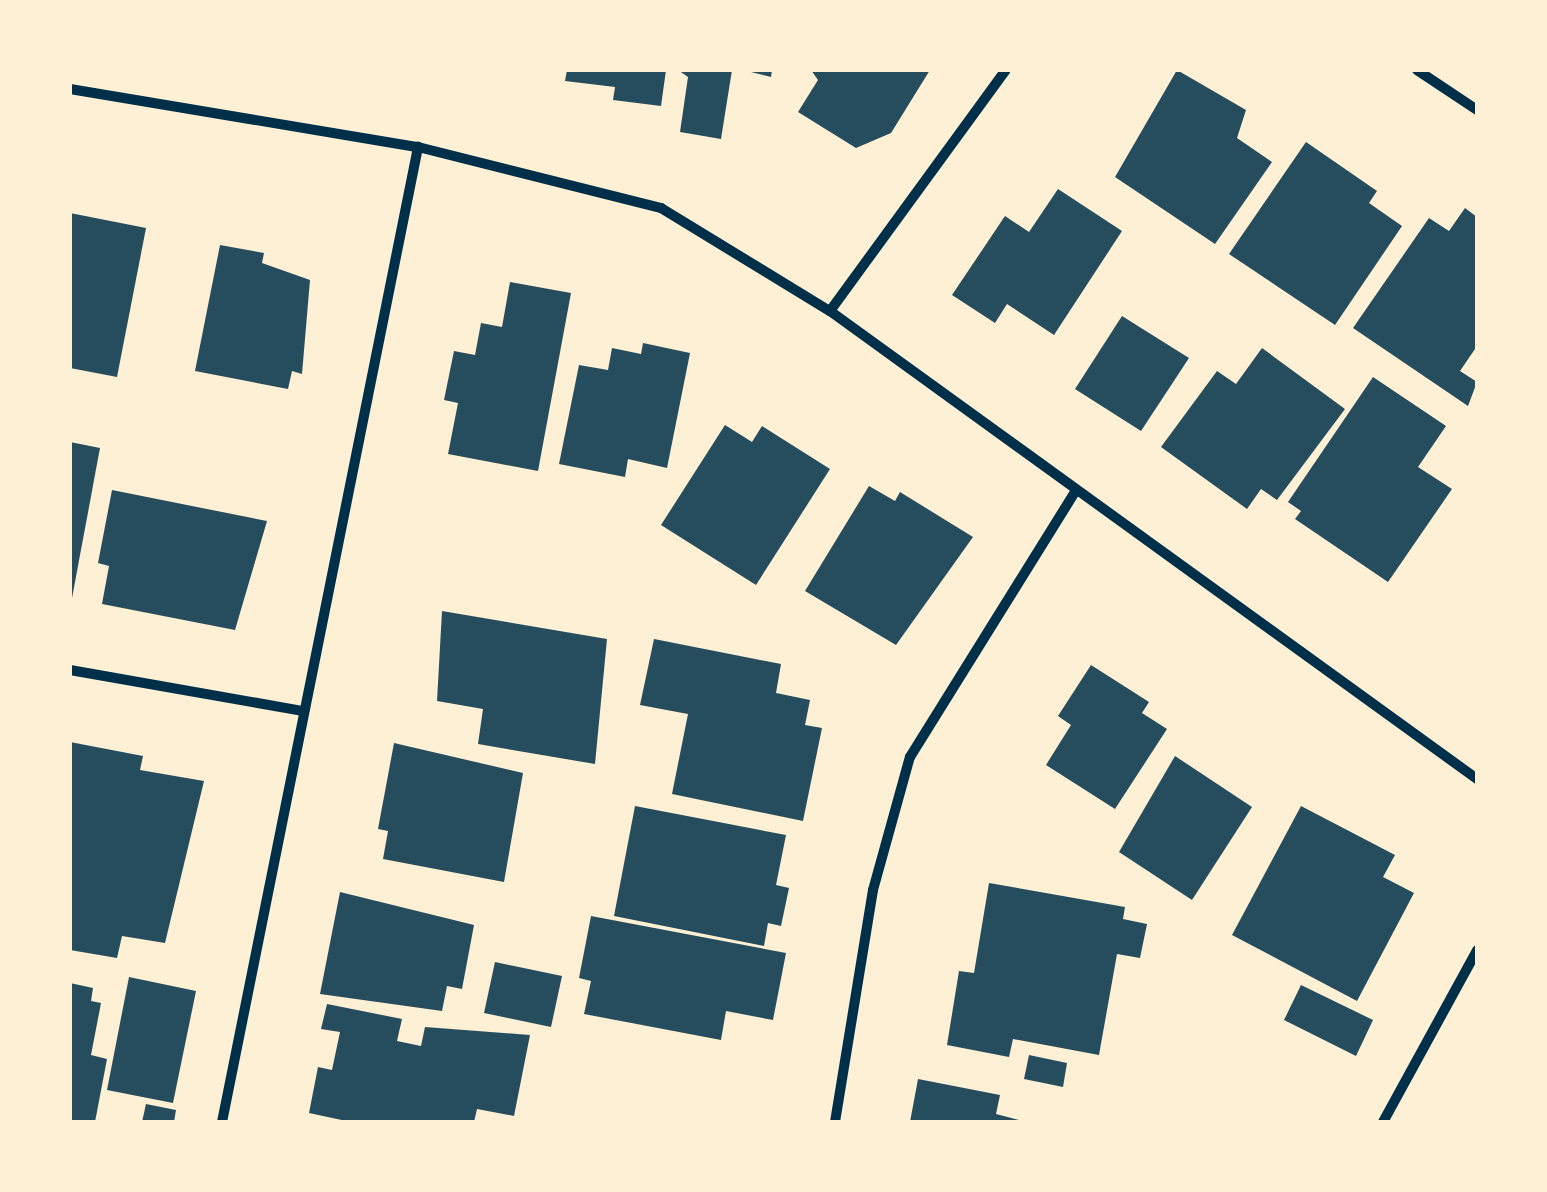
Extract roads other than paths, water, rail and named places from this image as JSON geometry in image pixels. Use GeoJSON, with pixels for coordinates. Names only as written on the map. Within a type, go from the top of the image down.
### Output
{"type":"FeatureCollection","features":[{"type":"Feature","properties":{"kind":"street"},"geometry":{"type":"LineString","coordinates":[[830,311],[1006,70]]}},
{"type":"Feature","properties":{"kind":"street"},"geometry":{"type":"LineString","coordinates":[[1417,70],[1477,110]]}},
{"type":"Feature","properties":{"kind":"street"},"geometry":{"type":"LineString","coordinates":[[70,89],[418,147],[661,208],[830,311],[1477,779]]}},
{"type":"Feature","properties":{"kind":"street"},"geometry":{"type":"LineString","coordinates":[[222,1122],[418,147]]}},
{"type":"Feature","properties":{"kind":"street"},"geometry":{"type":"LineString","coordinates":[[835,1122],[874,890],[910,757],[1076,490]]}},
{"type":"Feature","properties":{"kind":"street"},"geometry":{"type":"LineString","coordinates":[[70,670],[303,711]]}},
{"type":"Feature","properties":{"kind":"street"},"geometry":{"type":"LineString","coordinates":[[1382,1122],[1477,950]]}}]}
